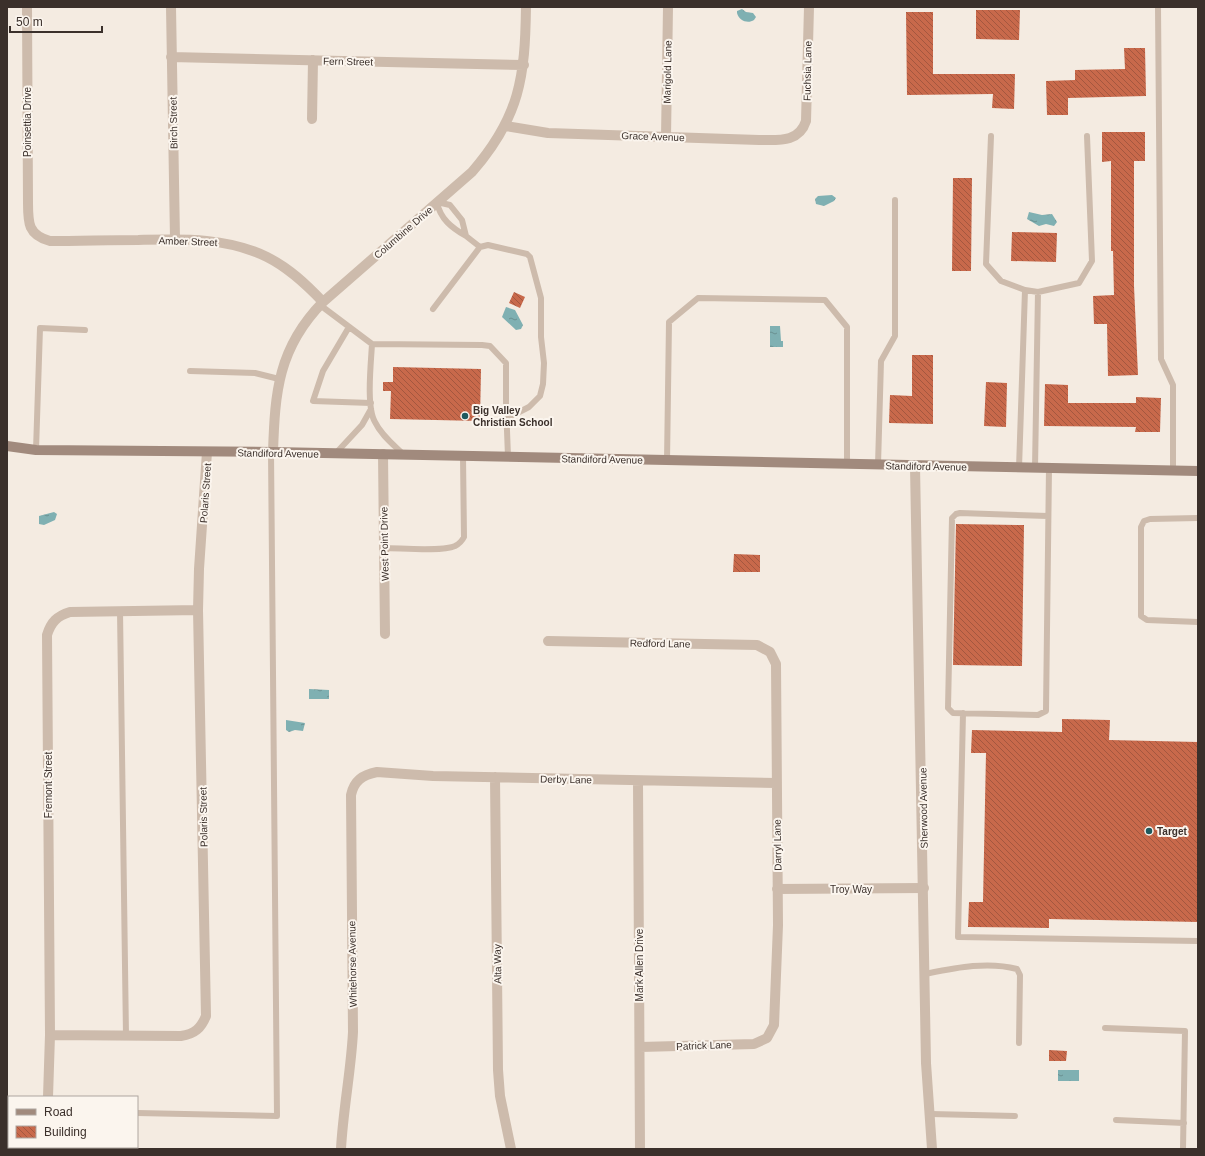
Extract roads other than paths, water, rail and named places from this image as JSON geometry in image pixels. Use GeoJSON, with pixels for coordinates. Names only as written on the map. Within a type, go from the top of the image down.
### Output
{"type":"FeatureCollection","features":[{"type":"Feature","properties":{"kind":"main road","name":"Standiford Avenue"},"geometry":{"type":"LineString","coordinates":[[7,446],[36,450],[383,454],[847,465],[1198,471]]}},
{"type":"Feature","properties":{"kind":"main road"},"geometry":{"type":"LineString","coordinates":[[7,453],[36,450]]}},
{"type":"Feature","properties":{"kind":"street","name":"Poinsettia Drive"},"geometry":{"type":"LineString","coordinates":[[27,7],[28,222],[35,234]]}},
{"type":"Feature","properties":{"kind":"street","name":"Birch Street"},"geometry":{"type":"LineString","coordinates":[[171,7],[174,239]]}},
{"type":"Feature","properties":{"kind":"street","name":"Columbine Drive"},"geometry":{"type":"LineString","coordinates":[[272,452],[274,404],[279,379],[294,342],[304,324],[322,304],[472,172],[488,153],[506,126],[514,106],[524,65],[526,7]]}},
{"type":"Feature","properties":{"kind":"street","name":"Marigold Lane"},"geometry":{"type":"LineString","coordinates":[[666,137],[668,7]]}},
{"type":"Feature","properties":{"kind":"street","name":"Fuchsia Lane"},"geometry":{"type":"LineString","coordinates":[[799,134],[806,121],[809,7]]}},
{"type":"Feature","properties":{"kind":"street","name":"Fern Street"},"geometry":{"type":"LineString","coordinates":[[172,57],[524,65]]}},
{"type":"Feature","properties":{"kind":"street"},"geometry":{"type":"LineString","coordinates":[[312,60],[312,119]]}},
{"type":"Feature","properties":{"kind":"street","name":"Grace Avenue"},"geometry":{"type":"LineString","coordinates":[[506,126],[548,133],[666,137],[786,140],[799,134]]}},
{"type":"Feature","properties":{"kind":"street","name":"Amber Street"},"geometry":{"type":"LineString","coordinates":[[35,234],[42,239],[50,241],[174,239],[225,242],[267,257],[287,269],[307,285],[322,304]]}},
{"type":"Feature","properties":{"kind":"street","name":"Polaris Street"},"geometry":{"type":"LineString","coordinates":[[50,1034],[181,1036],[190,1034],[200,1028],[206,1016],[198,610],[199,569],[207,452]]}},
{"type":"Feature","properties":{"kind":"street","name":"West Point Drive"},"geometry":{"type":"LineString","coordinates":[[383,454],[385,634]]}},
{"type":"Feature","properties":{"kind":"street","name":"Sherwood Avenue"},"geometry":{"type":"LineString","coordinates":[[915,466],[924,888],[926,1063],[931,1114],[932,1149]]}},
{"type":"Feature","properties":{"kind":"street","name":"Fremont Street"},"geometry":{"type":"LineString","coordinates":[[48,1096],[50,1034],[47,635],[50,626],[61,615],[70,612],[198,610]]}},
{"type":"Feature","properties":{"kind":"street","name":"Redford Lane"},"geometry":{"type":"LineString","coordinates":[[548,641],[757,645],[770,652]]}},
{"type":"Feature","properties":{"kind":"street","name":"Darryl Lane"},"geometry":{"type":"LineString","coordinates":[[767,1038],[774,1025],[777,889],[776,664],[770,652]]}},
{"type":"Feature","properties":{"kind":"street","name":"Derby Lane"},"geometry":{"type":"LineString","coordinates":[[358,780],[368,774],[376,772],[495,777],[776,783]]}},
{"type":"Feature","properties":{"kind":"street","name":"Alta Way"},"geometry":{"type":"LineString","coordinates":[[495,777],[498,1070],[500,1096],[511,1149]]}},
{"type":"Feature","properties":{"kind":"street","name":"Whitehorse Avenue"},"geometry":{"type":"LineString","coordinates":[[341,1149],[343,1118],[352,1059],[353,1032],[350,795],[353,786],[358,780]]}},
{"type":"Feature","properties":{"kind":"street","name":"Mark Allen Drive"},"geometry":{"type":"LineString","coordinates":[[638,780],[640,1149]]}},
{"type":"Feature","properties":{"kind":"street","name":"Troy Way"},"geometry":{"type":"LineString","coordinates":[[777,889],[924,888]]}},
{"type":"Feature","properties":{"kind":"street","name":"Patrick Lane"},"geometry":{"type":"LineString","coordinates":[[640,1047],[754,1044],[767,1038]]}},
{"type":"Feature","properties":{"kind":"lane"},"geometry":{"type":"LineString","coordinates":[[1158,7],[1161,359],[1172,385],[1173,470]]}},
{"type":"Feature","properties":{"kind":"lane"},"geometry":{"type":"LineString","coordinates":[[991,136],[986,264],[1001,281],[1025,290],[1038,292],[1079,283],[1092,261],[1087,136]]}},
{"type":"Feature","properties":{"kind":"lane"},"geometry":{"type":"LineString","coordinates":[[878,465],[881,361],[895,336],[895,200]]}},
{"type":"Feature","properties":{"kind":"lane"},"geometry":{"type":"LineString","coordinates":[[466,236],[462,220],[450,205],[438,202],[439,214],[453,229],[466,236],[480,247]]}},
{"type":"Feature","properties":{"kind":"lane"},"geometry":{"type":"LineString","coordinates":[[433,309],[480,247],[488,245],[527,254],[530,257],[540,298],[540,337],[544,363],[543,384],[540,396],[530,407],[506,419]]}},
{"type":"Feature","properties":{"kind":"lane"},"geometry":{"type":"LineString","coordinates":[[1019,468],[1025,290]]}},
{"type":"Feature","properties":{"kind":"lane"},"geometry":{"type":"LineString","coordinates":[[1035,468],[1038,292]]}},
{"type":"Feature","properties":{"kind":"lane"},"geometry":{"type":"LineString","coordinates":[[667,461],[669,322],[698,298],[825,300],[847,327],[847,465]]}},
{"type":"Feature","properties":{"kind":"lane"},"geometry":{"type":"LineString","coordinates":[[322,304],[372,344],[490,346],[506,363],[508,457]]}},
{"type":"Feature","properties":{"kind":"lane"},"geometry":{"type":"LineString","coordinates":[[349,327],[323,370],[313,401],[371,406]]}},
{"type":"Feature","properties":{"kind":"lane"},"geometry":{"type":"LineString","coordinates":[[36,450],[40,328],[85,330]]}},
{"type":"Feature","properties":{"kind":"lane"},"geometry":{"type":"LineString","coordinates":[[372,344],[371,406],[374,422],[404,455]]}},
{"type":"Feature","properties":{"kind":"lane"},"geometry":{"type":"LineString","coordinates":[[190,371],[255,373],[279,379]]}},
{"type":"Feature","properties":{"kind":"lane"},"geometry":{"type":"LineString","coordinates":[[336,454],[362,425],[371,406]]}},
{"type":"Feature","properties":{"kind":"lane"},"geometry":{"type":"LineString","coordinates":[[138,1113],[277,1116],[272,452]]}},
{"type":"Feature","properties":{"kind":"lane"},"geometry":{"type":"LineString","coordinates":[[384,548],[445,548],[456,546],[461,542],[464,537],[463,456]]}},
{"type":"Feature","properties":{"kind":"lane"},"geometry":{"type":"LineString","coordinates":[[1048,468],[1048,516],[1046,711],[1038,715],[953,713],[948,708],[952,518],[956,514],[960,513],[1048,516]]}},
{"type":"Feature","properties":{"kind":"lane"},"geometry":{"type":"LineString","coordinates":[[1198,518],[1150,519],[1144,521],[1142,527],[1141,616],[1147,620],[1198,622]]}},
{"type":"Feature","properties":{"kind":"lane"},"geometry":{"type":"LineString","coordinates":[[120,611],[126,1036]]}},
{"type":"Feature","properties":{"kind":"lane"},"geometry":{"type":"LineString","coordinates":[[963,713],[958,937],[1198,941]]}},
{"type":"Feature","properties":{"kind":"lane"},"geometry":{"type":"LineString","coordinates":[[925,974],[968,966],[1009,967],[1017,969],[1020,975],[1019,1043]]}},
{"type":"Feature","properties":{"kind":"lane"},"geometry":{"type":"LineString","coordinates":[[1105,1028],[1185,1031],[1183,1149]]}},
{"type":"Feature","properties":{"kind":"lane"},"geometry":{"type":"LineString","coordinates":[[931,1114],[1015,1116]]}},
{"type":"Feature","properties":{"kind":"lane"},"geometry":{"type":"LineString","coordinates":[[1116,1120],[1184,1123]]}},
{"type":"Feature","properties":{"kind":"water"},"geometry":{"type":"Polygon","coordinates":[[[742,9],[746,12],[753,13],[756,17],[754,20],[747,22],[742,20],[738,16],[737,11],[742,9]]]}},
{"type":"Feature","properties":{"kind":"water"},"geometry":{"type":"Polygon","coordinates":[[[832,195],[836,198],[834,201],[824,206],[816,204],[815,199],[818,196],[832,195]]]}},
{"type":"Feature","properties":{"kind":"water"},"geometry":{"type":"Polygon","coordinates":[[[1029,212],[1042,215],[1052,214],[1057,222],[1054,226],[1046,224],[1039,226],[1027,219],[1029,212]]]}},
{"type":"Feature","properties":{"kind":"water"},"geometry":{"type":"Polygon","coordinates":[[[506,307],[515,310],[523,325],[521,329],[516,330],[502,317],[506,307]]]}},
{"type":"Feature","properties":{"kind":"water"},"geometry":{"type":"Polygon","coordinates":[[[770,326],[780,326],[783,347],[770,347],[770,326]]]}},
{"type":"Feature","properties":{"kind":"water"},"geometry":{"type":"Polygon","coordinates":[[[54,512],[57,514],[55,520],[44,525],[39,524],[39,516],[54,512]]]}},
{"type":"Feature","properties":{"kind":"water"},"geometry":{"type":"Polygon","coordinates":[[[309,689],[329,690],[329,699],[309,699],[309,689]]]}},
{"type":"Feature","properties":{"kind":"water"},"geometry":{"type":"Polygon","coordinates":[[[286,720],[305,723],[303,731],[295,730],[289,732],[286,730],[286,720]]]}},
{"type":"Feature","properties":{"kind":"water"},"geometry":{"type":"Polygon","coordinates":[[[1058,1070],[1079,1070],[1079,1081],[1058,1081],[1058,1070]]]}},
{"type":"Feature","properties":{"kind":"place","name":"Big Valley Christian School"},"geometry":{"type":"Point","coordinates":[465,416]}},
{"type":"Feature","properties":{"kind":"place","name":"Target"},"geometry":{"type":"Point","coordinates":[1149,831]}}]}
